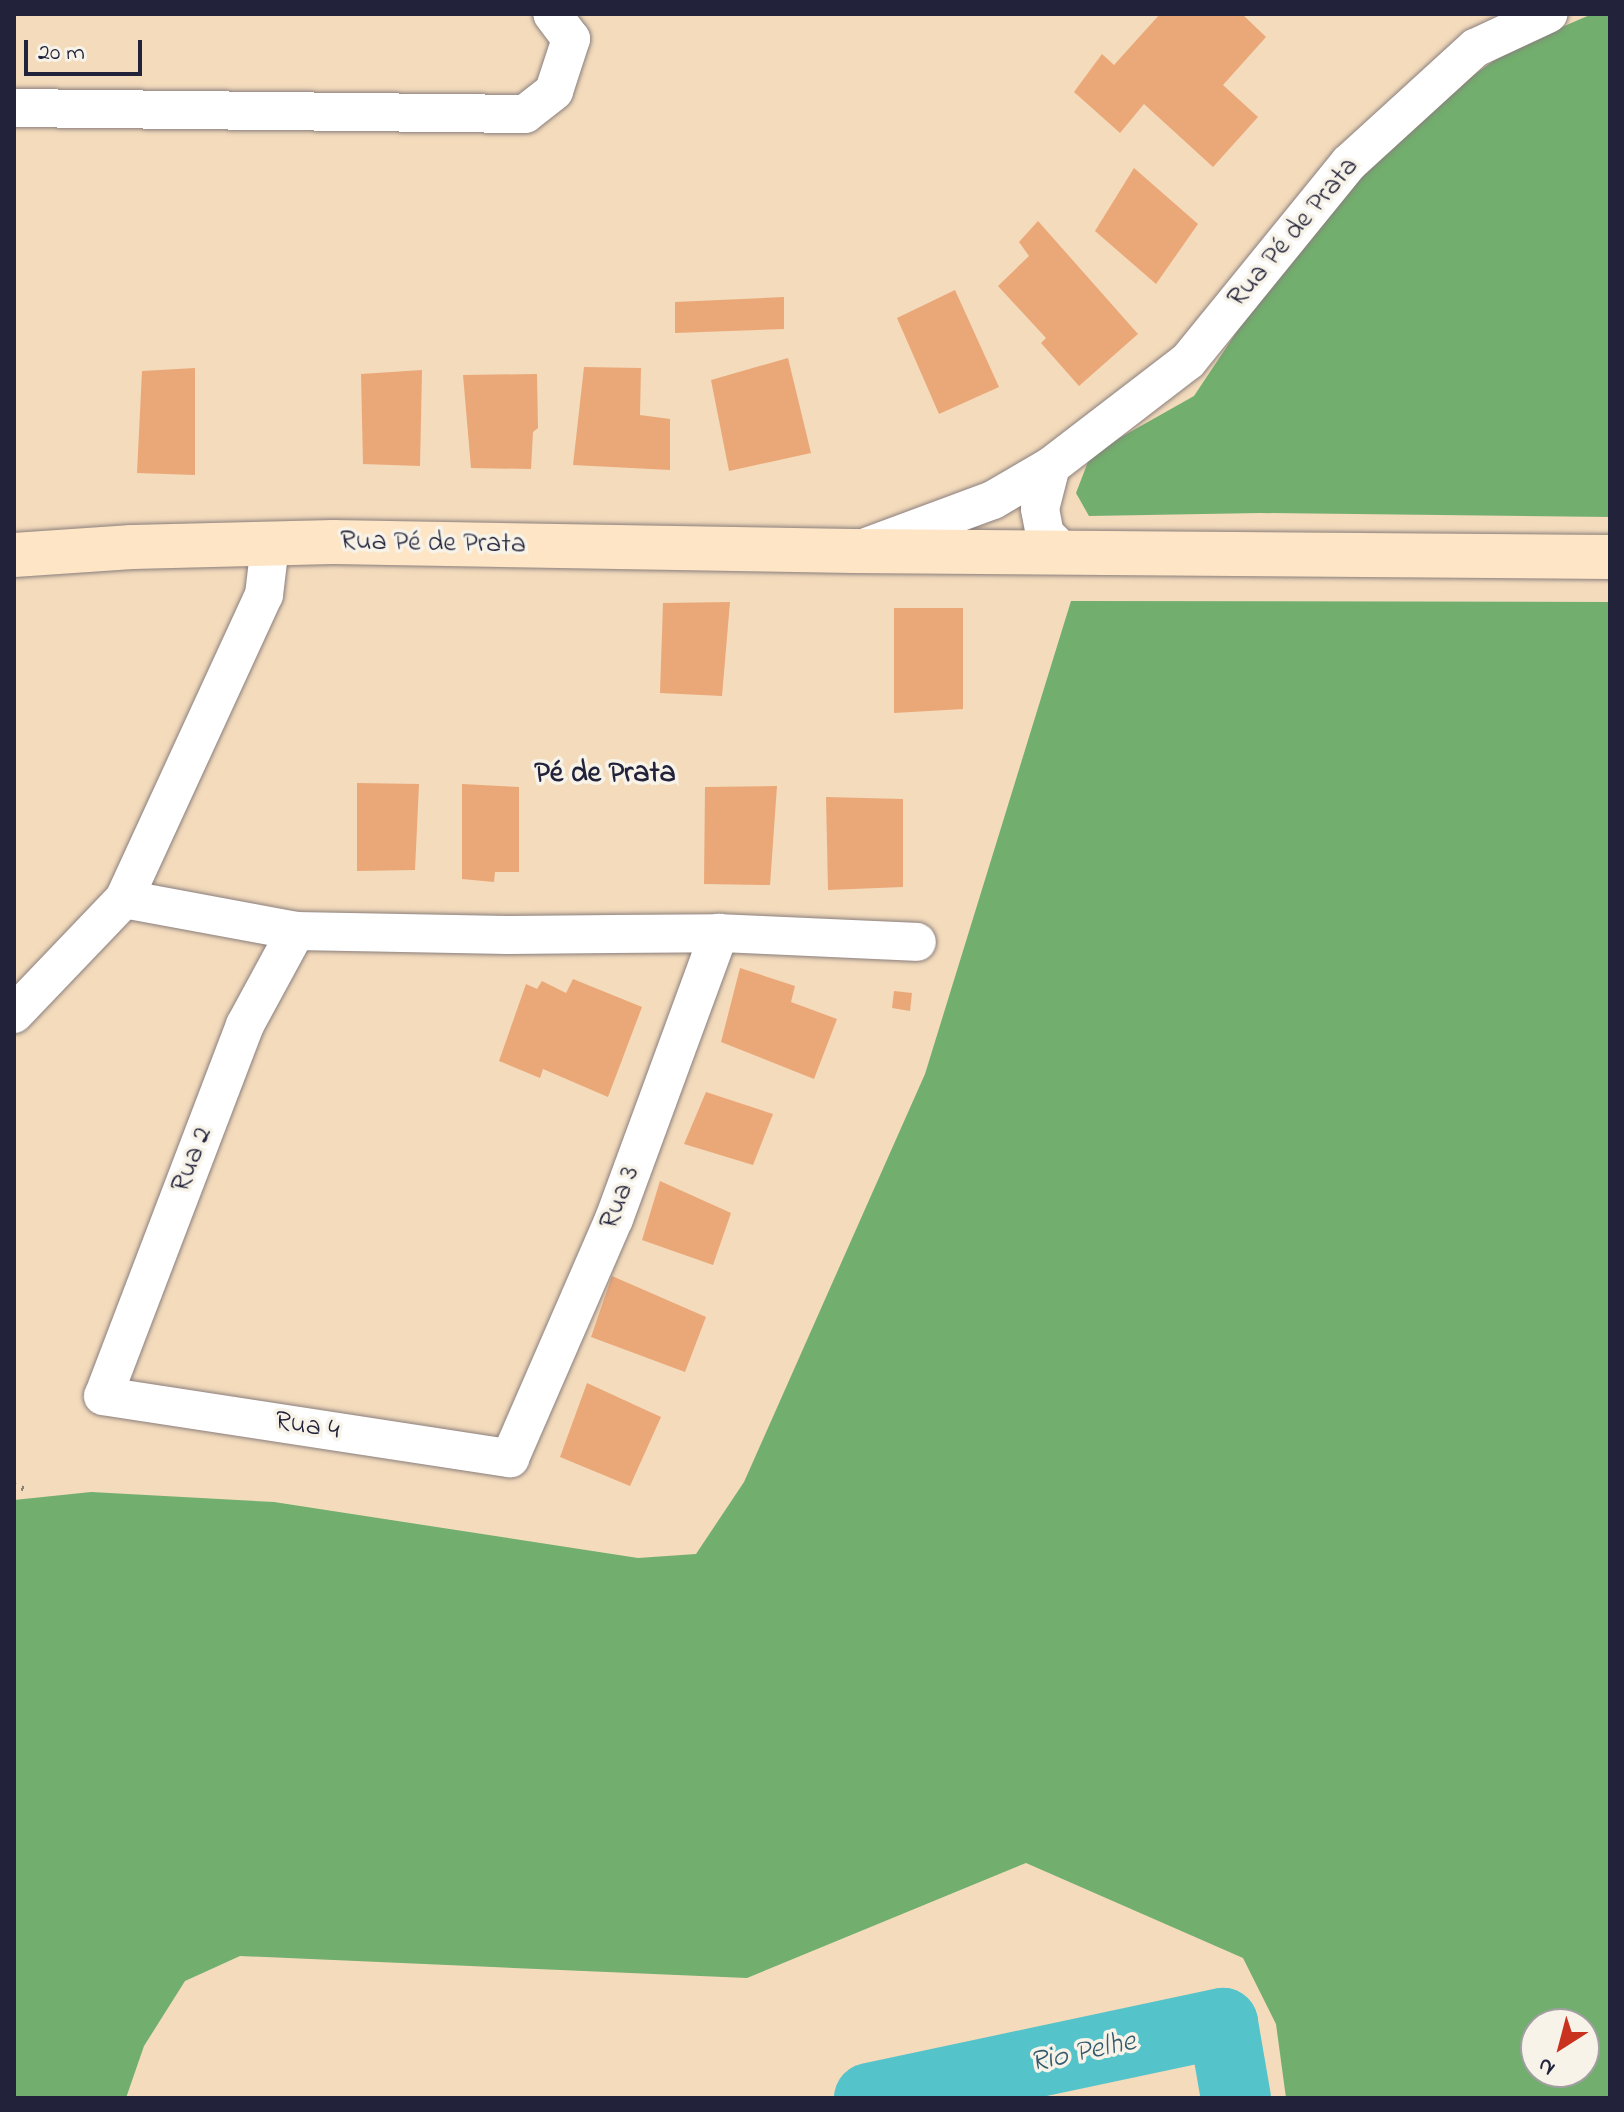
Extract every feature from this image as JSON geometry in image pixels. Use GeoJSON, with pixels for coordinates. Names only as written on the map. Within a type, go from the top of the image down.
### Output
{"type":"FeatureCollection","features":[{"type":"Feature","properties":{"kind":"street"},"geometry":{"type":"LineString","coordinates":[[14,108],[525,114],[554,91],[571,39],[552,14]]}},
{"type":"Feature","properties":{"kind":"street","name":"Rua Pé de Prata"},"geometry":{"type":"LineString","coordinates":[[853,551],[993,500],[1051,466],[1188,361],[1349,163],[1475,48],[1548,14]]}},
{"type":"Feature","properties":{"kind":"street"},"geometry":{"type":"LineString","coordinates":[[1051,466],[1040,509],[1045,534],[1064,553]]}},
{"type":"Feature","properties":{"kind":"street","name":"Rua Pé de Prata"},"geometry":{"type":"LineString","coordinates":[[14,555],[132,547],[333,542],[853,551],[1610,557]]}},
{"type":"Feature","properties":{"kind":"street"},"geometry":{"type":"LineString","coordinates":[[14,1014],[124,899],[264,595],[270,545]]}},
{"type":"Feature","properties":{"kind":"street"},"geometry":{"type":"LineString","coordinates":[[124,899],[296,931],[719,933],[917,942]]}},
{"type":"Feature","properties":{"kind":"street","name":"Rua 2"},"geometry":{"type":"LineString","coordinates":[[103,1396],[245,1025],[296,931]]}},
{"type":"Feature","properties":{"kind":"street","name":"Rua 3"},"geometry":{"type":"LineString","coordinates":[[510,1458],[614,1219],[719,933]]}},
{"type":"Feature","properties":{"kind":"street","name":"Rua 4"},"geometry":{"type":"LineString","coordinates":[[103,1396],[510,1458]]}},
{"type":"Feature","properties":{"kind":"path"},"geometry":{"type":"LineString","coordinates":[[14,1485],[26,1489]]}},
{"type":"Feature","properties":{"kind":"green space"},"geometry":{"type":"Polygon","coordinates":[[[1592,14],[1610,14],[1610,517],[1260,513],[1089,516],[1076,493],[1091,454],[1194,396],[1349,163],[1509,50],[1592,14]]]}},
{"type":"Feature","properties":{"kind":"green space"},"geometry":{"type":"Polygon","coordinates":[[[1071,601],[1610,602],[1610,2098],[1286,2098],[1276,2024],[1243,1958],[1026,1863],[747,1978],[240,1956],[185,1981],[144,2046],[126,2098],[14,2098],[14,1500],[91,1492],[274,1502],[638,1558],[696,1554],[744,1482],[925,1074],[1071,601]]]}},
{"type":"Feature","properties":{"kind":"building"},"geometry":{"type":"Polygon","coordinates":[[[1160,14],[1242,14],[1266,37],[1223,85],[1258,117],[1213,167],[1144,104],[1120,133],[1074,92],[1102,54],[1114,65],[1160,14]]]}},
{"type":"Feature","properties":{"kind":"building"},"geometry":{"type":"Polygon","coordinates":[[[1134,168],[1198,224],[1156,284],[1095,231],[1134,168]]]}},
{"type":"Feature","properties":{"kind":"building"},"geometry":{"type":"Polygon","coordinates":[[[1038,221],[1138,334],[1079,386],[1041,343],[1046,338],[998,286],[1029,256],[1019,242],[1038,221]]]}},
{"type":"Feature","properties":{"kind":"building"},"geometry":{"type":"Polygon","coordinates":[[[955,290],[999,387],[939,414],[897,318],[955,290]]]}},
{"type":"Feature","properties":{"kind":"building"},"geometry":{"type":"Polygon","coordinates":[[[784,297],[784,329],[675,333],[675,302],[784,297]]]}},
{"type":"Feature","properties":{"kind":"building"},"geometry":{"type":"Polygon","coordinates":[[[788,358],[811,453],[729,471],[711,380],[788,358]]]}},
{"type":"Feature","properties":{"kind":"building"},"geometry":{"type":"Polygon","coordinates":[[[584,367],[641,368],[640,415],[670,419],[670,470],[573,465],[584,367]]]}},
{"type":"Feature","properties":{"kind":"building"},"geometry":{"type":"Polygon","coordinates":[[[195,368],[195,475],[137,473],[142,371],[195,368]]]}},
{"type":"Feature","properties":{"kind":"building"},"geometry":{"type":"Polygon","coordinates":[[[422,370],[420,466],[363,464],[361,374],[422,370]]]}},
{"type":"Feature","properties":{"kind":"building"},"geometry":{"type":"Polygon","coordinates":[[[537,374],[538,428],[533,432],[531,469],[471,468],[463,375],[537,374]]]}},
{"type":"Feature","properties":{"kind":"building"},"geometry":{"type":"Polygon","coordinates":[[[730,602],[722,696],[660,693],[663,603],[730,602]]]}},
{"type":"Feature","properties":{"kind":"building"},"geometry":{"type":"Polygon","coordinates":[[[894,608],[963,608],[963,709],[894,713],[894,608]]]}},
{"type":"Feature","properties":{"kind":"building"},"geometry":{"type":"Polygon","coordinates":[[[357,783],[419,784],[415,870],[357,871],[357,783]]]}},
{"type":"Feature","properties":{"kind":"building"},"geometry":{"type":"Polygon","coordinates":[[[462,784],[519,787],[519,872],[495,872],[494,882],[462,879],[462,784]]]}},
{"type":"Feature","properties":{"kind":"building"},"geometry":{"type":"Polygon","coordinates":[[[777,786],[770,885],[704,884],[705,787],[777,786]]]}},
{"type":"Feature","properties":{"kind":"building"},"geometry":{"type":"Polygon","coordinates":[[[826,797],[903,799],[903,887],[828,890],[826,797]]]}},
{"type":"Feature","properties":{"kind":"building"},"geometry":{"type":"Polygon","coordinates":[[[740,968],[795,986],[791,1002],[837,1019],[814,1079],[721,1042],[740,968]]]}},
{"type":"Feature","properties":{"kind":"building"},"geometry":{"type":"Polygon","coordinates":[[[573,979],[642,1007],[608,1097],[543,1069],[540,1078],[499,1061],[526,984],[537,989],[542,981],[566,993],[573,979]]]}},
{"type":"Feature","properties":{"kind":"building"},"geometry":{"type":"Polygon","coordinates":[[[894,991],[912,993],[910,1011],[892,1008],[894,991]]]}},
{"type":"Feature","properties":{"kind":"building"},"geometry":{"type":"Polygon","coordinates":[[[706,1092],[773,1114],[753,1165],[684,1144],[706,1092]]]}},
{"type":"Feature","properties":{"kind":"building"},"geometry":{"type":"Polygon","coordinates":[[[660,1181],[731,1213],[713,1265],[642,1240],[660,1181]]]}},
{"type":"Feature","properties":{"kind":"building"},"geometry":{"type":"Polygon","coordinates":[[[612,1276],[706,1317],[685,1372],[591,1337],[612,1276]]]}},
{"type":"Feature","properties":{"kind":"building"},"geometry":{"type":"Polygon","coordinates":[[[587,1383],[661,1417],[630,1486],[560,1457],[587,1383]]]}},
{"type":"Feature","properties":{"kind":"waterway","name":"Rio Pelhe"},"geometry":{"type":"LineString","coordinates":[[869,2098],[1223,2023],[1236,2098]]}},
{"type":"Feature","properties":{"kind":"district","name":"Pé de Prata"},"geometry":{"type":"Point","coordinates":[605,774]}}]}
